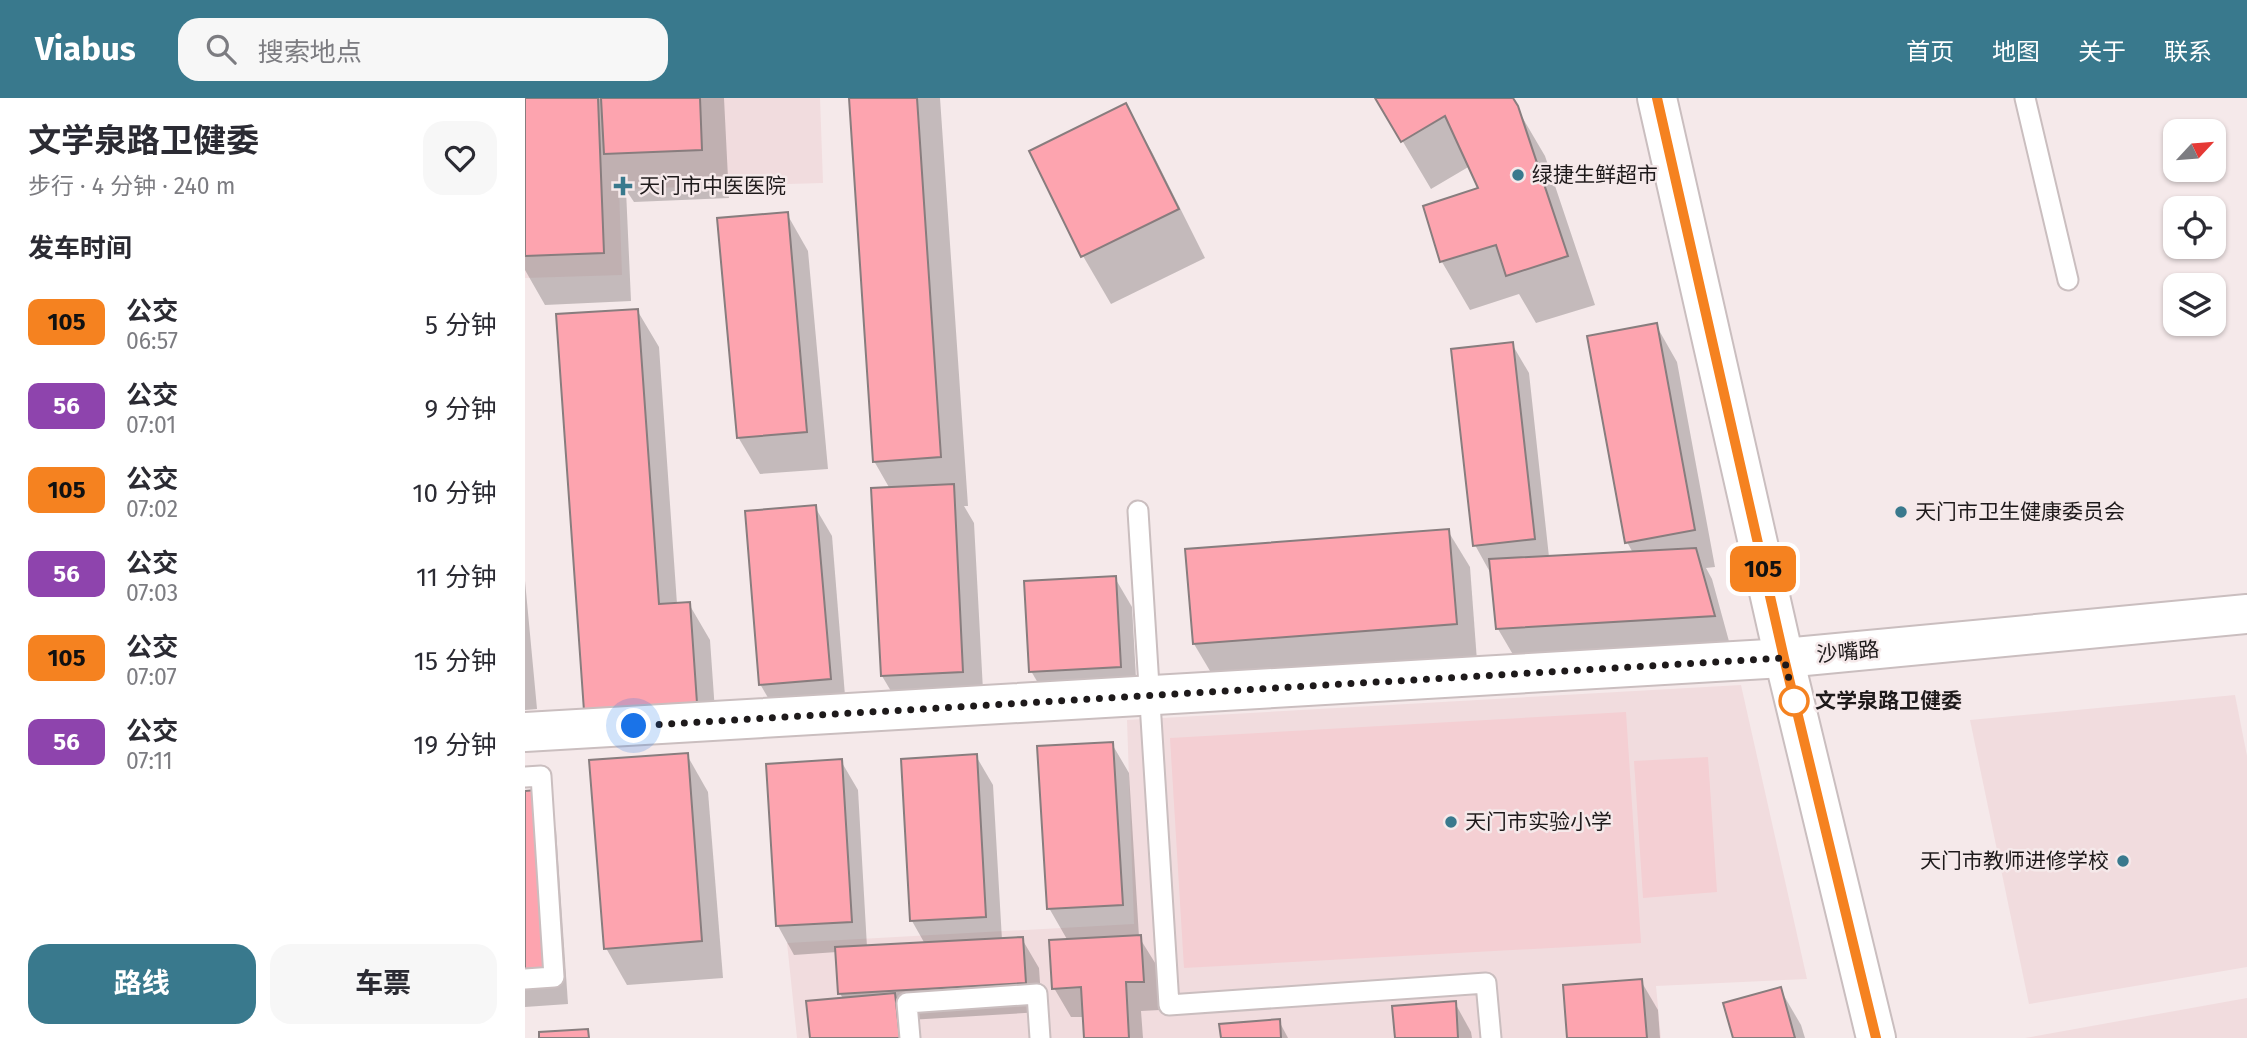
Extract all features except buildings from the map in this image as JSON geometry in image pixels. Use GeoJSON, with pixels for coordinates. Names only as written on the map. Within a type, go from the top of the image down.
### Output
{"type":"FeatureCollection","features":[{"type":"Feature","properties":{"kind":"street"},"geometry":{"type":"LineString","coordinates":[[1657,98],[1784,658],[1876,1038]]}},
{"type":"Feature","properties":{"kind":"street","name":"沙嘴路"},"geometry":{"type":"LineString","coordinates":[[525,732],[1784,658],[2247,614]]}},
{"type":"Feature","properties":{"kind":"lane"},"geometry":{"type":"LineString","coordinates":[[2025,98],[2068,280]]}},
{"type":"Feature","properties":{"kind":"lane"},"geometry":{"type":"LineString","coordinates":[[1138,511],[1170,1005],[1486,983],[1491,1038]]}},
{"type":"Feature","properties":{"kind":"lane"},"geometry":{"type":"LineString","coordinates":[[525,777],[541,776],[554,977],[525,979]]}},
{"type":"Feature","properties":{"kind":"lane"},"geometry":{"type":"LineString","coordinates":[[909,1038],[907,1003],[1037,994],[1039,1038]]}},
{"type":"Feature","properties":{"kind":"shaded area","name":"天门市中医医院"},"geometry":{"type":"Polygon","coordinates":[[[525,98],[820,98],[823,183],[619,189],[622,275],[525,278],[525,98]]]}},
{"type":"Feature","properties":{"kind":"shaded area","name":"天门市实验小学"},"geometry":{"type":"Polygon","coordinates":[[[1741,685],[1807,979],[1656,986],[1661,1038],[797,1038],[787,943],[1134,924],[1127,720],[1741,685]]]}},
{"type":"Feature","properties":{"kind":"shaded area","name":"天门市教师进修学校"},"geometry":{"type":"Polygon","coordinates":[[[2235,695],[2247,756],[2247,967],[2029,1004],[1970,720],[2235,695]]]}},
{"type":"Feature","properties":{"kind":"shaded area"},"geometry":{"type":"Polygon","coordinates":[[[1626,712],[1641,943],[1184,968],[1170,738],[1626,712]]]}},
{"type":"Feature","properties":{"kind":"shaded area"},"geometry":{"type":"Polygon","coordinates":[[[1708,757],[1717,892],[1643,898],[1634,761],[1708,757]]]}},
{"type":"Feature","properties":{"kind":"shaded area"},"geometry":{"type":"Polygon","coordinates":[[[2247,998],[2247,1038],[2025,1038],[2247,998]]]}},
{"type":"Feature","properties":{"kind":"bus line","name":"105"},"geometry":{"type":"LineString","coordinates":[[1657,98],[1784,658],[1876,1038]]}},
{"type":"Feature","properties":{"kind":"place","name":"绿捷生鲜超市"},"geometry":{"type":"Point","coordinates":[1518,175]}},
{"type":"Feature","properties":{"kind":"place","name":"天门市中医医院"},"geometry":{"type":"Point","coordinates":[623,186]}},
{"type":"Feature","properties":{"kind":"place","name":"天门市卫生健康委员会"},"geometry":{"type":"Point","coordinates":[1901,512]}},
{"type":"Feature","properties":{"kind":"place","name":"文学泉路卫健委"},"geometry":{"type":"Point","coordinates":[1794,701]}},
{"type":"Feature","properties":{"kind":"place","name":"天门市实验小学"},"geometry":{"type":"Point","coordinates":[1451,822]}},
{"type":"Feature","properties":{"kind":"place","name":"天门市教师进修学校"},"geometry":{"type":"Point","coordinates":[2123,861]}},
{"type":"Feature","properties":{"kind":"route"},"geometry":{"type":"LineString","coordinates":[[634,726],[1784,658],[1797,713],[1794,701]]}}]}
